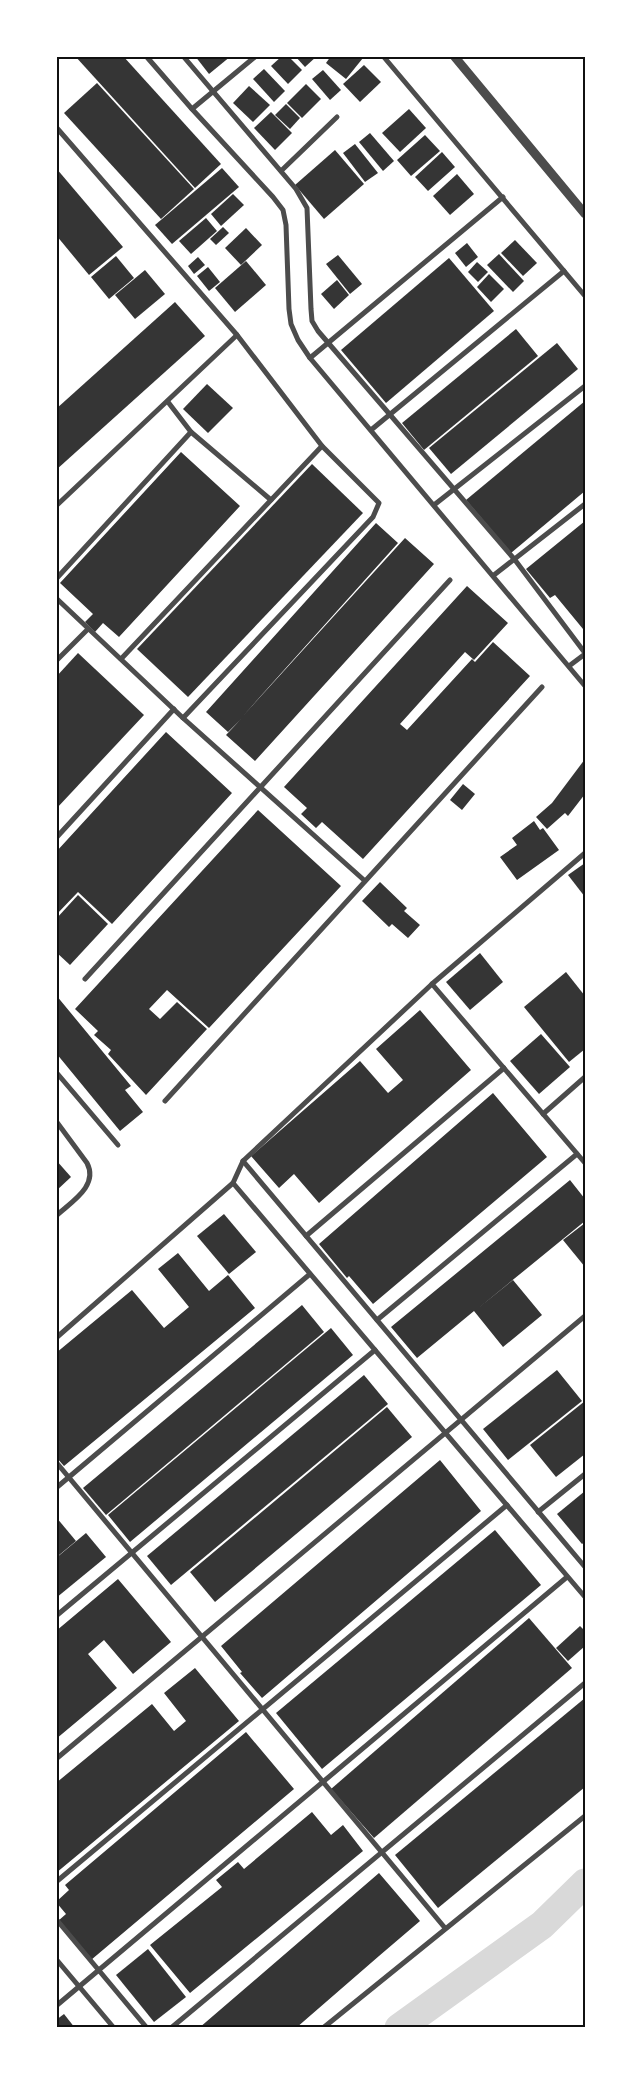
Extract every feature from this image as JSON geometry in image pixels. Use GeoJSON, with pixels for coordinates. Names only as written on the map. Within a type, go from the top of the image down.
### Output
{"type":"FeatureCollection","features":[{"type":"Feature","properties":{"kind":"street"},"geometry":{"type":"LineString","coordinates":[[146,56],[273,197],[282,210],[286,225],[291,324],[298,340],[310,358],[494,575],[585,686]]}},
{"type":"Feature","properties":{"kind":"street"},"geometry":{"type":"LineString","coordinates":[[182,56],[296,190],[306,205],[312,321],[327,343],[515,560],[585,654],[569,666]]}},
{"type":"Feature","properties":{"kind":"street"},"geometry":{"type":"LineString","coordinates":[[192,109],[256,56]]}},
{"type":"Feature","properties":{"kind":"street"},"geometry":{"type":"LineString","coordinates":[[383,56],[585,296]]}},
{"type":"Feature","properties":{"kind":"street"},"geometry":{"type":"LineString","coordinates":[[454,56],[585,214]]}},
{"type":"Feature","properties":{"kind":"street"},"geometry":{"type":"LineString","coordinates":[[280,171],[337,118]]}},
{"type":"Feature","properties":{"kind":"street"},"geometry":{"type":"LineString","coordinates":[[56,127],[237,335],[322,446],[378,502],[378,509],[373,517],[184,718]]}},
{"type":"Feature","properties":{"kind":"street"},"geometry":{"type":"LineString","coordinates":[[310,358],[503,197]]}},
{"type":"Feature","properties":{"kind":"street"},"geometry":{"type":"LineString","coordinates":[[371,430],[564,271]]}},
{"type":"Feature","properties":{"kind":"street"},"geometry":{"type":"LineString","coordinates":[[56,506],[237,335]]}},
{"type":"Feature","properties":{"kind":"street"},"geometry":{"type":"LineString","coordinates":[[434,505],[585,386]]}},
{"type":"Feature","properties":{"kind":"street"},"geometry":{"type":"LineString","coordinates":[[168,402],[191,432],[271,500]]}},
{"type":"Feature","properties":{"kind":"street"},"geometry":{"type":"LineString","coordinates":[[56,579],[191,432]]}},
{"type":"Feature","properties":{"kind":"street"},"geometry":{"type":"LineString","coordinates":[[121,660],[322,446]]}},
{"type":"Feature","properties":{"kind":"street"},"geometry":{"type":"LineString","coordinates":[[494,575],[585,504]]}},
{"type":"Feature","properties":{"kind":"street"},"geometry":{"type":"LineString","coordinates":[[85,979],[450,580]]}},
{"type":"Feature","properties":{"kind":"street"},"geometry":{"type":"LineString","coordinates":[[56,598],[260,788],[365,881]]}},
{"type":"Feature","properties":{"kind":"street"},"geometry":{"type":"LineString","coordinates":[[56,661],[88,629]]}},
{"type":"Feature","properties":{"kind":"street"},"geometry":{"type":"LineString","coordinates":[[165,1101],[542,687]]}},
{"type":"Feature","properties":{"kind":"street"},"geometry":{"type":"LineString","coordinates":[[56,838],[174,709]]}},
{"type":"Feature","properties":{"kind":"street"},"geometry":{"type":"LineString","coordinates":[[56,1338],[233,1183],[243,1161],[432,984],[585,852]]}},
{"type":"Feature","properties":{"kind":"street"},"geometry":{"type":"LineString","coordinates":[[432,984],[585,1163]]}},
{"type":"Feature","properties":{"kind":"street"},"geometry":{"type":"LineString","coordinates":[[306,1236],[504,1068]]}},
{"type":"Feature","properties":{"kind":"street"},"geometry":{"type":"LineString","coordinates":[[56,1072],[118,1145]]}},
{"type":"Feature","properties":{"kind":"street"},"geometry":{"type":"LineString","coordinates":[[543,1114],[585,1077]]}},
{"type":"Feature","properties":{"kind":"street"},"geometry":{"type":"LineString","coordinates":[[56,1121],[91,1170],[91,1177],[84,1190],[56,1216]]}},
{"type":"Feature","properties":{"kind":"street"},"geometry":{"type":"LineString","coordinates":[[377,1320],[577,1154]]}},
{"type":"Feature","properties":{"kind":"street"},"geometry":{"type":"LineString","coordinates":[[243,1161],[585,1567]]}},
{"type":"Feature","properties":{"kind":"street"},"geometry":{"type":"LineString","coordinates":[[233,1183],[585,1597]]}},
{"type":"Feature","properties":{"kind":"street"},"geometry":{"type":"LineString","coordinates":[[56,1488],[310,1274]]}},
{"type":"Feature","properties":{"kind":"street"},"geometry":{"type":"LineString","coordinates":[[56,1758],[585,1316]]}},
{"type":"Feature","properties":{"kind":"street"},"geometry":{"type":"LineString","coordinates":[[56,1616],[374,1350]]}},
{"type":"Feature","properties":{"kind":"street"},"geometry":{"type":"LineString","coordinates":[[56,1462],[445,1928]]}},
{"type":"Feature","properties":{"kind":"street"},"geometry":{"type":"LineString","coordinates":[[538,1512],[585,1474]]}},
{"type":"Feature","properties":{"kind":"street"},"geometry":{"type":"LineString","coordinates":[[56,1882],[507,1505]]}},
{"type":"Feature","properties":{"kind":"street"},"geometry":{"type":"LineString","coordinates":[[56,2006],[567,1577]]}},
{"type":"Feature","properties":{"kind":"street"},"geometry":{"type":"LineString","coordinates":[[171,2028],[381,1851],[585,1683]]}},
{"type":"Feature","properties":{"kind":"street"},"geometry":{"type":"LineString","coordinates":[[322,2028],[585,1816]]}},
{"type":"Feature","properties":{"kind":"street"},"geometry":{"type":"LineString","coordinates":[[56,1919],[148,2028]]}},
{"type":"Feature","properties":{"kind":"street"},"geometry":{"type":"LineString","coordinates":[[56,1959],[114,2028]]}},
{"type":"Feature","properties":{"kind":"building"},"geometry":{"type":"Polygon","coordinates":[[[75,56],[123,56],[221,164],[195,188],[75,56]]]}},
{"type":"Feature","properties":{"kind":"building"},"geometry":{"type":"Polygon","coordinates":[[[195,56],[231,56],[209,74],[195,56]]]}},
{"type":"Feature","properties":{"kind":"building"},"geometry":{"type":"Polygon","coordinates":[[[282,56],[288,56],[302,70],[288,84],[271,66],[282,56]]]}},
{"type":"Feature","properties":{"kind":"building"},"geometry":{"type":"Polygon","coordinates":[[[295,56],[317,56],[305,67],[295,56]]]}},
{"type":"Feature","properties":{"kind":"building"},"geometry":{"type":"Polygon","coordinates":[[[331,56],[361,56],[363,58],[346,79],[326,63],[331,56]]]}},
{"type":"Feature","properties":{"kind":"building"},"geometry":{"type":"Polygon","coordinates":[[[364,65],[381,82],[360,102],[343,84],[364,65]]]}},
{"type":"Feature","properties":{"kind":"building"},"geometry":{"type":"Polygon","coordinates":[[[264,69],[285,91],[274,102],[253,79],[264,69]]]}},
{"type":"Feature","properties":{"kind":"building"},"geometry":{"type":"Polygon","coordinates":[[[323,70],[341,90],[330,100],[312,79],[323,70]]]}},
{"type":"Feature","properties":{"kind":"building"},"geometry":{"type":"Polygon","coordinates":[[[97,83],[194,189],[161,219],[64,113],[97,83]]]}},
{"type":"Feature","properties":{"kind":"building"},"geometry":{"type":"Polygon","coordinates":[[[306,84],[321,99],[302,118],[287,103],[306,84]]]}},
{"type":"Feature","properties":{"kind":"building"},"geometry":{"type":"Polygon","coordinates":[[[249,86],[270,105],[253,122],[233,103],[249,86]]]}},
{"type":"Feature","properties":{"kind":"building"},"geometry":{"type":"Polygon","coordinates":[[[286,104],[300,118],[290,129],[275,115],[286,104]]]}},
{"type":"Feature","properties":{"kind":"building"},"geometry":{"type":"Polygon","coordinates":[[[409,109],[426,128],[400,152],[382,133],[409,109]]]}},
{"type":"Feature","properties":{"kind":"building"},"geometry":{"type":"Polygon","coordinates":[[[271,112],[292,133],[275,150],[254,128],[271,112]]]}},
{"type":"Feature","properties":{"kind":"building"},"geometry":{"type":"Polygon","coordinates":[[[370,133],[394,161],[383,171],[359,142],[370,133]]]}},
{"type":"Feature","properties":{"kind":"building"},"geometry":{"type":"Polygon","coordinates":[[[425,135],[440,151],[411,176],[397,160],[425,135]]]}},
{"type":"Feature","properties":{"kind":"building"},"geometry":{"type":"Polygon","coordinates":[[[355,144],[378,173],[365,182],[343,153],[355,144]]]}},
{"type":"Feature","properties":{"kind":"building"},"geometry":{"type":"Polygon","coordinates":[[[335,150],[364,184],[324,219],[295,185],[335,150]]]}},
{"type":"Feature","properties":{"kind":"building"},"geometry":{"type":"Polygon","coordinates":[[[442,152],[455,167],[428,191],[415,177],[442,152]]]}},
{"type":"Feature","properties":{"kind":"building"},"geometry":{"type":"Polygon","coordinates":[[[56,168],[123,247],[89,275],[56,235],[56,168]]]}},
{"type":"Feature","properties":{"kind":"building"},"geometry":{"type":"Polygon","coordinates":[[[222,168],[239,187],[172,244],[155,225],[222,168]]]}},
{"type":"Feature","properties":{"kind":"building"},"geometry":{"type":"Polygon","coordinates":[[[457,174],[474,194],[450,215],[433,196],[457,174]]]}},
{"type":"Feature","properties":{"kind":"building"},"geometry":{"type":"Polygon","coordinates":[[[233,194],[244,205],[221,226],[211,214],[233,194]]]}},
{"type":"Feature","properties":{"kind":"building"},"geometry":{"type":"Polygon","coordinates":[[[206,218],[217,231],[191,254],[179,241],[206,218]]]}},
{"type":"Feature","properties":{"kind":"building"},"geometry":{"type":"Polygon","coordinates":[[[223,227],[229,233],[216,245],[210,239],[223,227]]]}},
{"type":"Feature","properties":{"kind":"building"},"geometry":{"type":"Polygon","coordinates":[[[246,228],[262,245],[241,265],[225,248],[246,228]]]}},
{"type":"Feature","properties":{"kind":"building"},"geometry":{"type":"Polygon","coordinates":[[[515,240],[537,263],[523,276],[501,253],[515,240]]]}},
{"type":"Feature","properties":{"kind":"building"},"geometry":{"type":"Polygon","coordinates":[[[467,243],[478,257],[466,267],[455,253],[467,243]]]}},
{"type":"Feature","properties":{"kind":"building"},"geometry":{"type":"Polygon","coordinates":[[[499,254],[524,281],[513,292],[487,265],[499,254]]]}},
{"type":"Feature","properties":{"kind":"building"},"geometry":{"type":"Polygon","coordinates":[[[338,255],[362,284],[350,294],[326,264],[338,255]]]}},
{"type":"Feature","properties":{"kind":"building"},"geometry":{"type":"Polygon","coordinates":[[[116,256],[134,278],[109,299],[91,277],[116,256]]]}},
{"type":"Feature","properties":{"kind":"building"},"geometry":{"type":"Polygon","coordinates":[[[198,257],[205,265],[194,274],[188,266],[198,257]]]}},
{"type":"Feature","properties":{"kind":"building"},"geometry":{"type":"Polygon","coordinates":[[[449,258],[494,311],[386,403],[341,350],[449,258]]]}},
{"type":"Feature","properties":{"kind":"building"},"geometry":{"type":"Polygon","coordinates":[[[246,261],[266,285],[235,312],[215,288],[246,261]]]}},
{"type":"Feature","properties":{"kind":"building"},"geometry":{"type":"Polygon","coordinates":[[[477,262],[488,272],[478,282],[468,272],[477,262]]]}},
{"type":"Feature","properties":{"kind":"building"},"geometry":{"type":"Polygon","coordinates":[[[208,267],[220,282],[209,291],[197,276],[208,267]]]}},
{"type":"Feature","properties":{"kind":"building"},"geometry":{"type":"Polygon","coordinates":[[[145,270],[165,294],[135,319],[115,295],[145,270]]]}},
{"type":"Feature","properties":{"kind":"building"},"geometry":{"type":"Polygon","coordinates":[[[489,274],[504,289],[491,302],[477,287],[489,274]]]}},
{"type":"Feature","properties":{"kind":"building"},"geometry":{"type":"Polygon","coordinates":[[[337,280],[349,295],[334,309],[321,294],[337,280]]]}},
{"type":"Feature","properties":{"kind":"building"},"geometry":{"type":"Polygon","coordinates":[[[175,302],[205,336],[56,470],[56,409],[175,302]]]}},
{"type":"Feature","properties":{"kind":"building"},"geometry":{"type":"Polygon","coordinates":[[[516,329],[538,356],[424,450],[402,423],[516,329]]]}},
{"type":"Feature","properties":{"kind":"building"},"geometry":{"type":"Polygon","coordinates":[[[557,343],[578,369],[451,474],[429,448],[557,343]]]}},
{"type":"Feature","properties":{"kind":"building"},"geometry":{"type":"Polygon","coordinates":[[[207,384],[233,408],[208,433],[183,409],[207,384]]]}},
{"type":"Feature","properties":{"kind":"building"},"geometry":{"type":"Polygon","coordinates":[[[585,401],[585,491],[511,553],[466,500],[585,401]]]}},
{"type":"Feature","properties":{"kind":"building"},"geometry":{"type":"Polygon","coordinates":[[[181,452],[240,506],[119,637],[103,623],[95,632],[85,622],[93,614],[60,583],[181,452]]]}},
{"type":"Feature","properties":{"kind":"building"},"geometry":{"type":"Polygon","coordinates":[[[312,464],[363,513],[188,697],[137,649],[312,464]]]}},
{"type":"Feature","properties":{"kind":"building"},"geometry":{"type":"Polygon","coordinates":[[[585,521],[585,627],[583,629],[555,595],[550,598],[526,569],[585,521]]]}},
{"type":"Feature","properties":{"kind":"building"},"geometry":{"type":"Polygon","coordinates":[[[376,523],[398,543],[242,717],[405,538],[434,564],[255,761],[226,735],[241,719],[228,732],[206,712],[376,523]]]}},
{"type":"Feature","properties":{"kind":"building"},"geometry":{"type":"Polygon","coordinates":[[[467,586],[508,623],[474,660],[465,652],[400,724],[407,730],[472,659],[475,662],[493,642],[530,676],[363,859],[322,822],[316,828],[301,814],[307,808],[284,787],[467,586]]]}},
{"type":"Feature","properties":{"kind":"building"},"geometry":{"type":"Polygon","coordinates":[[[78,653],[144,715],[56,809],[56,677],[78,653]]]}},
{"type":"Feature","properties":{"kind":"building"},"geometry":{"type":"Polygon","coordinates":[[[166,732],[232,793],[112,924],[78,892],[56,915],[56,852],[166,732]]]}},
{"type":"Feature","properties":{"kind":"building"},"geometry":{"type":"Polygon","coordinates":[[[585,759],[585,794],[568,816],[565,813],[547,829],[536,817],[552,803],[585,759]]]}},
{"type":"Feature","properties":{"kind":"building"},"geometry":{"type":"Polygon","coordinates":[[[463,784],[475,794],[462,810],[450,800],[463,784]]]}},
{"type":"Feature","properties":{"kind":"building"},"geometry":{"type":"Polygon","coordinates":[[[258,810],[341,886],[209,1028],[167,990],[149,1009],[160,1019],[177,1002],[207,1029],[146,1095],[108,1054],[111,1050],[94,1035],[98,1031],[75,1009],[258,810]]]}},
{"type":"Feature","properties":{"kind":"building"},"geometry":{"type":"Polygon","coordinates":[[[534,821],[540,830],[543,828],[559,850],[517,880],[500,857],[517,845],[512,838],[534,821]]]}},
{"type":"Feature","properties":{"kind":"building"},"geometry":{"type":"Polygon","coordinates":[[[585,863],[585,897],[568,875],[585,863]]]}},
{"type":"Feature","properties":{"kind":"building"},"geometry":{"type":"Polygon","coordinates":[[[380,882],[407,908],[404,911],[420,925],[408,938],[392,924],[389,927],[362,901],[380,882]]]}},
{"type":"Feature","properties":{"kind":"building"},"geometry":{"type":"Polygon","coordinates":[[[78,895],[108,924],[70,965],[56,952],[56,919],[78,895]]]}},
{"type":"Feature","properties":{"kind":"building"},"geometry":{"type":"Polygon","coordinates":[[[480,953],[503,982],[470,1010],[446,982],[480,953]]]}},
{"type":"Feature","properties":{"kind":"building"},"geometry":{"type":"Polygon","coordinates":[[[566,972],[585,996],[585,1049],[569,1062],[524,1007],[566,972]]]}},
{"type":"Feature","properties":{"kind":"building"},"geometry":{"type":"Polygon","coordinates":[[[56,995],[131,1086],[125,1090],[143,1112],[120,1131],[56,1053],[56,995]]]}},
{"type":"Feature","properties":{"kind":"building"},"geometry":{"type":"Polygon","coordinates":[[[420,1010],[471,1070],[319,1203],[294,1174],[279,1188],[251,1156],[360,1061],[388,1093],[403,1080],[376,1049],[420,1010]]]}},
{"type":"Feature","properties":{"kind":"building"},"geometry":{"type":"Polygon","coordinates":[[[541,1034],[570,1067],[539,1094],[510,1061],[541,1034]]]}},
{"type":"Feature","properties":{"kind":"building"},"geometry":{"type":"Polygon","coordinates":[[[493,1093],[547,1157],[373,1304],[349,1276],[347,1278],[319,1244],[493,1093]]]}},
{"type":"Feature","properties":{"kind":"building"},"geometry":{"type":"Polygon","coordinates":[[[56,1160],[71,1177],[56,1191],[56,1160]]]}},
{"type":"Feature","properties":{"kind":"building"},"geometry":{"type":"Polygon","coordinates":[[[570,1180],[585,1199],[585,1221],[476,1310],[513,1280],[542,1315],[503,1347],[474,1311],[417,1358],[391,1327],[570,1180]]]}},
{"type":"Feature","properties":{"kind":"building"},"geometry":{"type":"Polygon","coordinates":[[[224,1214],[256,1252],[229,1274],[197,1236],[224,1214]]]}},
{"type":"Feature","properties":{"kind":"building"},"geometry":{"type":"Polygon","coordinates":[[[585,1223],[585,1267],[563,1240],[585,1223]]]}},
{"type":"Feature","properties":{"kind":"building"},"geometry":{"type":"Polygon","coordinates":[[[178,1253],[209,1291],[228,1275],[255,1308],[64,1466],[56,1457],[56,1353],[132,1290],[164,1328],[189,1307],[158,1269],[178,1253]]]}},
{"type":"Feature","properties":{"kind":"building"},"geometry":{"type":"Polygon","coordinates":[[[302,1305],[324,1332],[106,1515],[83,1488],[302,1305]]]}},
{"type":"Feature","properties":{"kind":"building"},"geometry":{"type":"Polygon","coordinates":[[[331,1328],[353,1355],[130,1542],[108,1515],[331,1328]]]}},
{"type":"Feature","properties":{"kind":"building"},"geometry":{"type":"Polygon","coordinates":[[[557,1370],[582,1401],[508,1460],[483,1429],[557,1370]]]}},
{"type":"Feature","properties":{"kind":"building"},"geometry":{"type":"Polygon","coordinates":[[[364,1375],[388,1404],[171,1585],[147,1556],[364,1375]]]}},
{"type":"Feature","properties":{"kind":"building"},"geometry":{"type":"Polygon","coordinates":[[[585,1401],[585,1454],[556,1477],[530,1445],[585,1401]]]}},
{"type":"Feature","properties":{"kind":"building"},"geometry":{"type":"Polygon","coordinates":[[[387,1407],[412,1437],[215,1602],[190,1572],[387,1407]]]}},
{"type":"Feature","properties":{"kind":"building"},"geometry":{"type":"Polygon","coordinates":[[[440,1460],[481,1511],[262,1698],[240,1673],[242,1672],[221,1646],[440,1460]]]}},
{"type":"Feature","properties":{"kind":"building"},"geometry":{"type":"Polygon","coordinates":[[[585,1491],[585,1542],[582,1544],[557,1514],[585,1491]]]}},
{"type":"Feature","properties":{"kind":"building"},"geometry":{"type":"Polygon","coordinates":[[[56,1517],[76,1541],[58,1556],[56,1554],[56,1517]]]}},
{"type":"Feature","properties":{"kind":"building"},"geometry":{"type":"Polygon","coordinates":[[[495,1530],[541,1585],[322,1769],[276,1713],[495,1530]]]}},
{"type":"Feature","properties":{"kind":"building"},"geometry":{"type":"Polygon","coordinates":[[[86,1533],[106,1557],[56,1598],[56,1558],[86,1533]]]}},
{"type":"Feature","properties":{"kind":"building"},"geometry":{"type":"Polygon","coordinates":[[[118,1579],[171,1642],[133,1674],[104,1640],[88,1654],[117,1688],[56,1739],[56,1631],[118,1579]]]}},
{"type":"Feature","properties":{"kind":"building"},"geometry":{"type":"Polygon","coordinates":[[[529,1618],[572,1668],[374,1838],[331,1789],[529,1618]]]}},
{"type":"Feature","properties":{"kind":"building"},"geometry":{"type":"Polygon","coordinates":[[[580,1626],[585,1631],[585,1646],[568,1661],[556,1648],[580,1626]]]}},
{"type":"Feature","properties":{"kind":"building"},"geometry":{"type":"Polygon","coordinates":[[[195,1668],[239,1721],[56,1873],[56,1783],[152,1704],[174,1731],[186,1721],[164,1693],[195,1668]]]}},
{"type":"Feature","properties":{"kind":"building"},"geometry":{"type":"Polygon","coordinates":[[[585,1698],[585,1787],[438,1908],[395,1855],[585,1698]]]}},
{"type":"Feature","properties":{"kind":"building"},"geometry":{"type":"Polygon","coordinates":[[[246,1732],[294,1789],[91,1960],[58,1921],[66,1914],[56,1902],[69,1890],[65,1885],[246,1732]]]}},
{"type":"Feature","properties":{"kind":"building"},"geometry":{"type":"Polygon","coordinates":[[[312,1812],[331,1835],[343,1825],[363,1851],[190,1993],[150,1945],[222,1887],[216,1880],[238,1862],[244,1869],[312,1812]]]}},
{"type":"Feature","properties":{"kind":"building"},"geometry":{"type":"Polygon","coordinates":[[[379,1873],[420,1921],[296,2028],[199,2028],[379,1873]]]}},
{"type":"Feature","properties":{"kind":"building"},"geometry":{"type":"Polygon","coordinates":[[[148,1949],[186,1997],[154,2022],[116,1975],[148,1949]]]}},
{"type":"Feature","properties":{"kind":"building"},"geometry":{"type":"Polygon","coordinates":[[[64,2014],[75,2028],[56,2028],[56,2020],[64,2014]]]}},
{"type":"Feature","properties":{"kind":"waterway"},"geometry":{"type":"LineString","coordinates":[[399,2028],[542,1925],[585,1883]]}}]}
